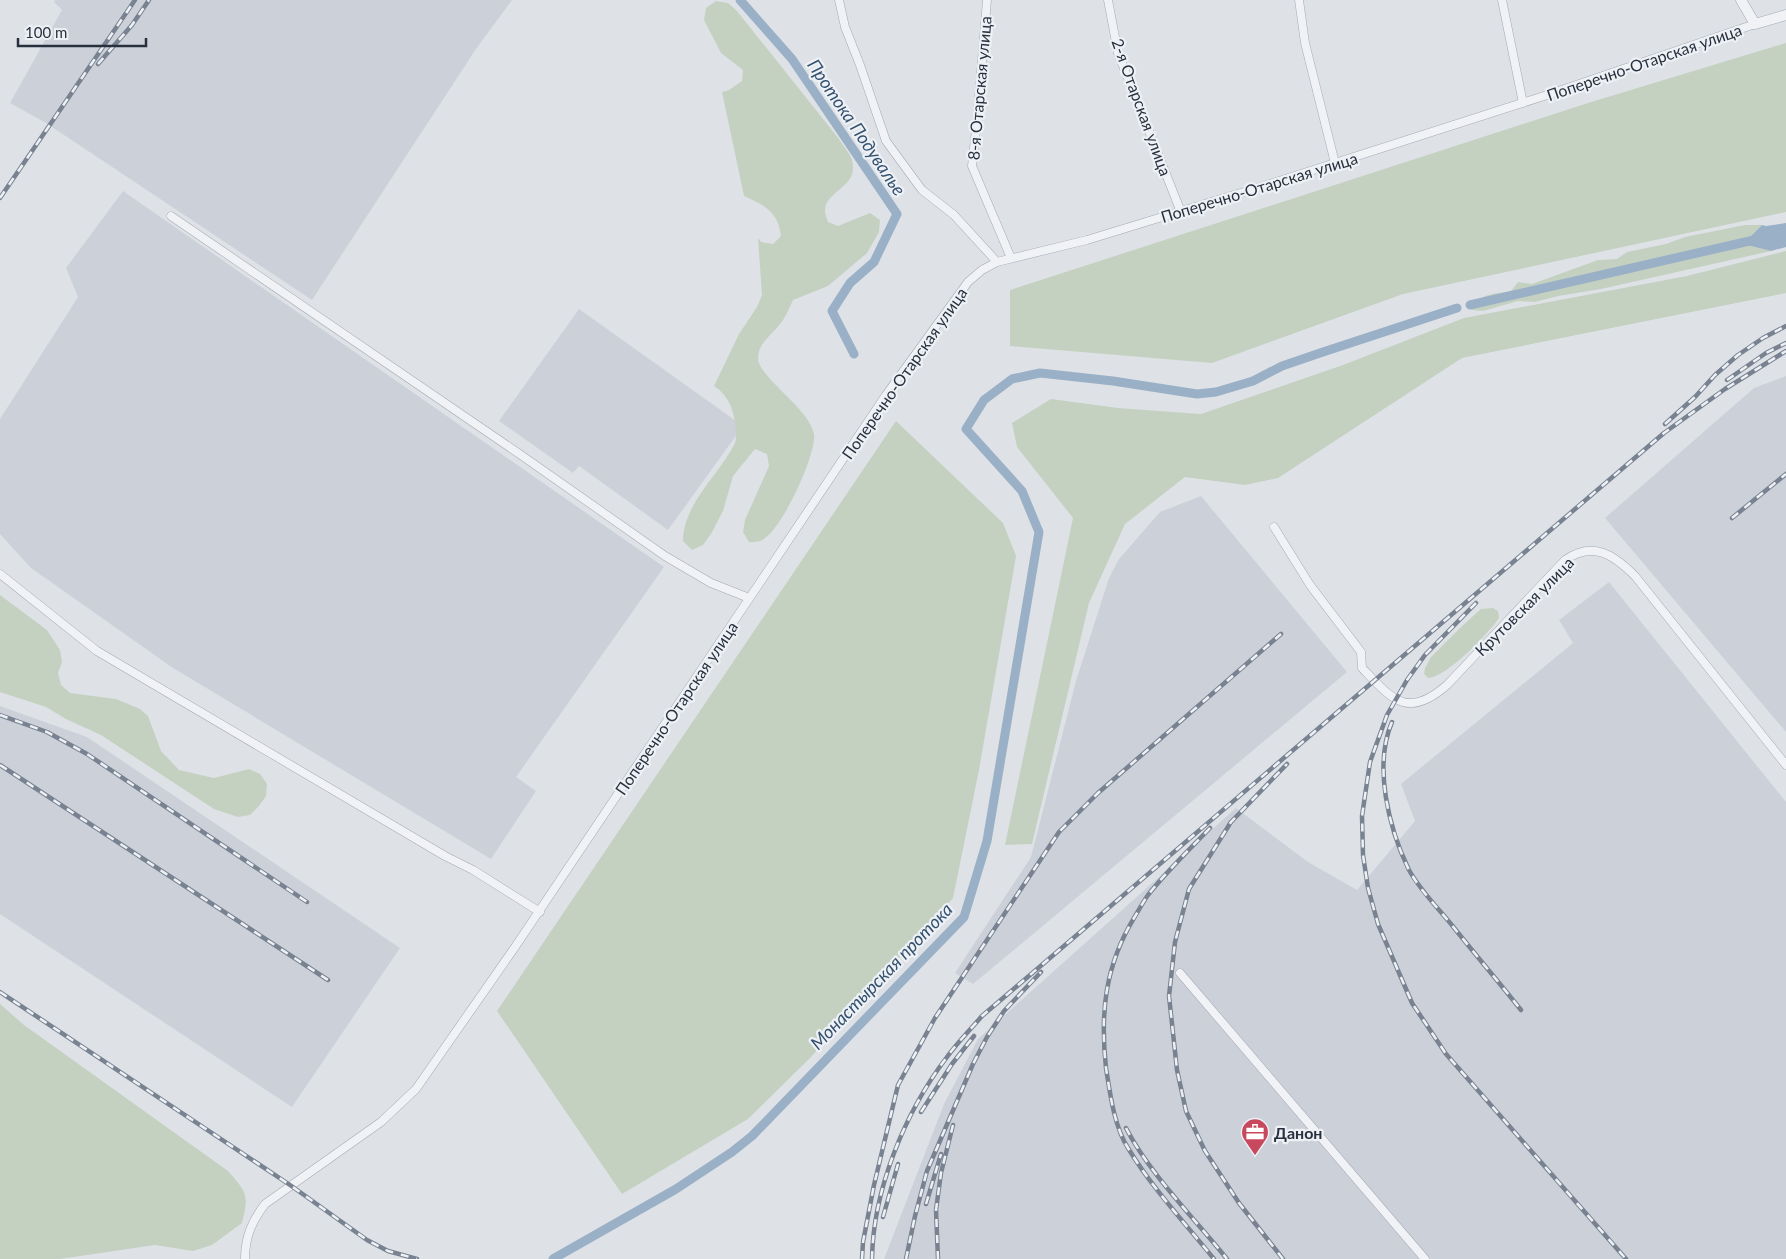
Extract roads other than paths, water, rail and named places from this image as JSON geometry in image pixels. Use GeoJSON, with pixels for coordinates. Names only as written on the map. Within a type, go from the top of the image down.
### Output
{"type":"FeatureCollection","features":[{"type":"Feature","properties":{"kind":"street"},"geometry":{"type":"LineString","coordinates":[[839,0],[845,27],[886,141],[922,190],[954,215],[997,262]]}},
{"type":"Feature","properties":{"kind":"street","name":"8-я Отарская улица"},"geometry":{"type":"LineString","coordinates":[[987,0],[978,120],[972,166],[1011,258]]}},
{"type":"Feature","properties":{"kind":"street","name":"2-я Отарская улица"},"geometry":{"type":"LineString","coordinates":[[1108,0],[1118,53],[1181,212]]}},
{"type":"Feature","properties":{"kind":"street"},"geometry":{"type":"LineString","coordinates":[[1300,0],[1305,42],[1335,163]]}},
{"type":"Feature","properties":{"kind":"street"},"geometry":{"type":"LineString","coordinates":[[1502,0],[1523,104]]}},
{"type":"Feature","properties":{"kind":"street"},"geometry":{"type":"LineString","coordinates":[[1741,0],[1755,24]]}},
{"type":"Feature","properties":{"kind":"street","name":"Поперечно-Отарская улица"},"geometry":{"type":"LineString","coordinates":[[244,1259],[245,1244],[249,1231],[256,1216],[265,1204],[381,1122],[416,1089],[540,912],[877,409],[946,310],[968,282],[982,270],[997,262],[1087,240],[1181,212],[1523,104],[1786,15]]}},
{"type":"Feature","properties":{"kind":"street"},"geometry":{"type":"LineString","coordinates":[[171,216],[521,455],[665,556],[712,583],[749,598]]}},
{"type":"Feature","properties":{"kind":"street","name":"Крутовская улица"},"geometry":{"type":"LineString","coordinates":[[1274,526],[1310,585],[1361,652],[1362,668],[1388,695],[1401,702],[1413,704],[1437,694],[1447,685],[1565,560],[1582,552],[1595,550],[1611,556],[1623,564],[1635,576],[1786,765]]}},
{"type":"Feature","properties":{"kind":"street"},"geometry":{"type":"LineString","coordinates":[[0,574],[97,651],[445,856],[473,870],[540,912]]}},
{"type":"Feature","properties":{"kind":"street"},"geometry":{"type":"LineString","coordinates":[[1180,972],[1425,1259]]}},
{"type":"Feature","properties":{"kind":"water"},"geometry":{"type":"Polygon","coordinates":[[[1786,223],[1786,247],[1771,251],[1743,244],[1762,225],[1786,223]]]}},
{"type":"Feature","properties":{"kind":"waterway","name":"Протока Подувалье"},"geometry":{"type":"LineString","coordinates":[[740,0],[792,59],[897,214],[874,262],[850,283],[832,311],[854,354]]}},
{"type":"Feature","properties":{"kind":"waterway"},"geometry":{"type":"LineString","coordinates":[[1470,305],[1754,240]]}},
{"type":"Feature","properties":{"kind":"waterway","name":"Монастырская протока"},"geometry":{"type":"LineString","coordinates":[[553,1259],[676,1189],[732,1152],[752,1136],[964,917],[987,841],[1039,532],[1022,491],[966,429],[984,400],[1012,379],[1040,373],[1113,381],[1197,394],[1216,392],[1253,381],[1282,366],[1457,308]]}},
{"type":"Feature","properties":{"kind":"railway"},"geometry":{"type":"LineString","coordinates":[[0,198],[135,0]]}},
{"type":"Feature","properties":{"kind":"railway"},"geometry":{"type":"LineString","coordinates":[[98,64],[132,25],[149,0]]}},
{"type":"Feature","properties":{"kind":"railway"},"geometry":{"type":"LineString","coordinates":[[1665,424],[1738,355],[1763,338],[1786,326]]}},
{"type":"Feature","properties":{"kind":"railway"},"geometry":{"type":"LineString","coordinates":[[1727,380],[1766,353],[1786,343]]}},
{"type":"Feature","properties":{"kind":"railway"},"geometry":{"type":"LineString","coordinates":[[872,1259],[878,1206],[885,1179],[905,1127],[918,1102],[947,1057],[982,1016],[1664,433],[1725,389],[1786,351]]}},
{"type":"Feature","properties":{"kind":"railway"},"geometry":{"type":"LineString","coordinates":[[1732,518],[1786,474]]}},
{"type":"Feature","properties":{"kind":"railway"},"geometry":{"type":"LineString","coordinates":[[1476,603],[1425,655],[1407,680],[1387,715],[1370,762],[1362,816],[1363,855],[1368,888],[1378,924],[1412,1003],[1446,1054],[1626,1259]]}},
{"type":"Feature","properties":{"kind":"railway"},"geometry":{"type":"LineString","coordinates":[[862,1259],[863,1242],[874,1185],[898,1085],[935,1018],[1059,832],[1098,793],[1281,634]]}},
{"type":"Feature","properties":{"kind":"railway"},"geometry":{"type":"LineString","coordinates":[[0,715],[47,732],[87,754],[307,902]]}},
{"type":"Feature","properties":{"kind":"railway"},"geometry":{"type":"LineString","coordinates":[[1392,722],[1386,739],[1384,758],[1386,797],[1395,836],[1409,870],[1423,891],[1521,1010]]}},
{"type":"Feature","properties":{"kind":"railway"},"geometry":{"type":"LineString","coordinates":[[1283,1259],[1239,1203],[1205,1151],[1186,1111],[1177,1070],[1169,996],[1175,942],[1189,889],[1231,822],[1287,764]]}},
{"type":"Feature","properties":{"kind":"railway"},"geometry":{"type":"LineString","coordinates":[[0,765],[328,980]]}},
{"type":"Feature","properties":{"kind":"railway"},"geometry":{"type":"LineString","coordinates":[[1210,828],[1170,869],[1148,895],[1124,936],[1111,972],[1107,990],[1104,1048],[1113,1109],[1123,1139],[1137,1163],[1158,1191],[1214,1259]]}},
{"type":"Feature","properties":{"kind":"railway"},"geometry":{"type":"LineString","coordinates":[[906,1259],[927,1171],[973,1064],[987,1037],[1004,1011],[1041,972]]}},
{"type":"Feature","properties":{"kind":"railway"},"geometry":{"type":"LineString","coordinates":[[0,992],[290,1185],[367,1240],[388,1251],[417,1259]]}},
{"type":"Feature","properties":{"kind":"railway"},"geometry":{"type":"LineString","coordinates":[[921,1112],[952,1064],[974,1036]]}},
{"type":"Feature","properties":{"kind":"railway"},"geometry":{"type":"LineString","coordinates":[[938,1259],[936,1210],[941,1173],[953,1125]]}},
{"type":"Feature","properties":{"kind":"railway"},"geometry":{"type":"LineString","coordinates":[[1126,1128],[1160,1179],[1227,1259]]}},
{"type":"Feature","properties":{"kind":"railway"},"geometry":{"type":"LineString","coordinates":[[926,1204],[941,1154]]}},
{"type":"Feature","properties":{"kind":"railway"},"geometry":{"type":"LineString","coordinates":[[883,1217],[898,1164]]}},
{"type":"Feature","properties":{"kind":"place","name":"Данон"},"geometry":{"type":"Point","coordinates":[1255,1156]}}]}
